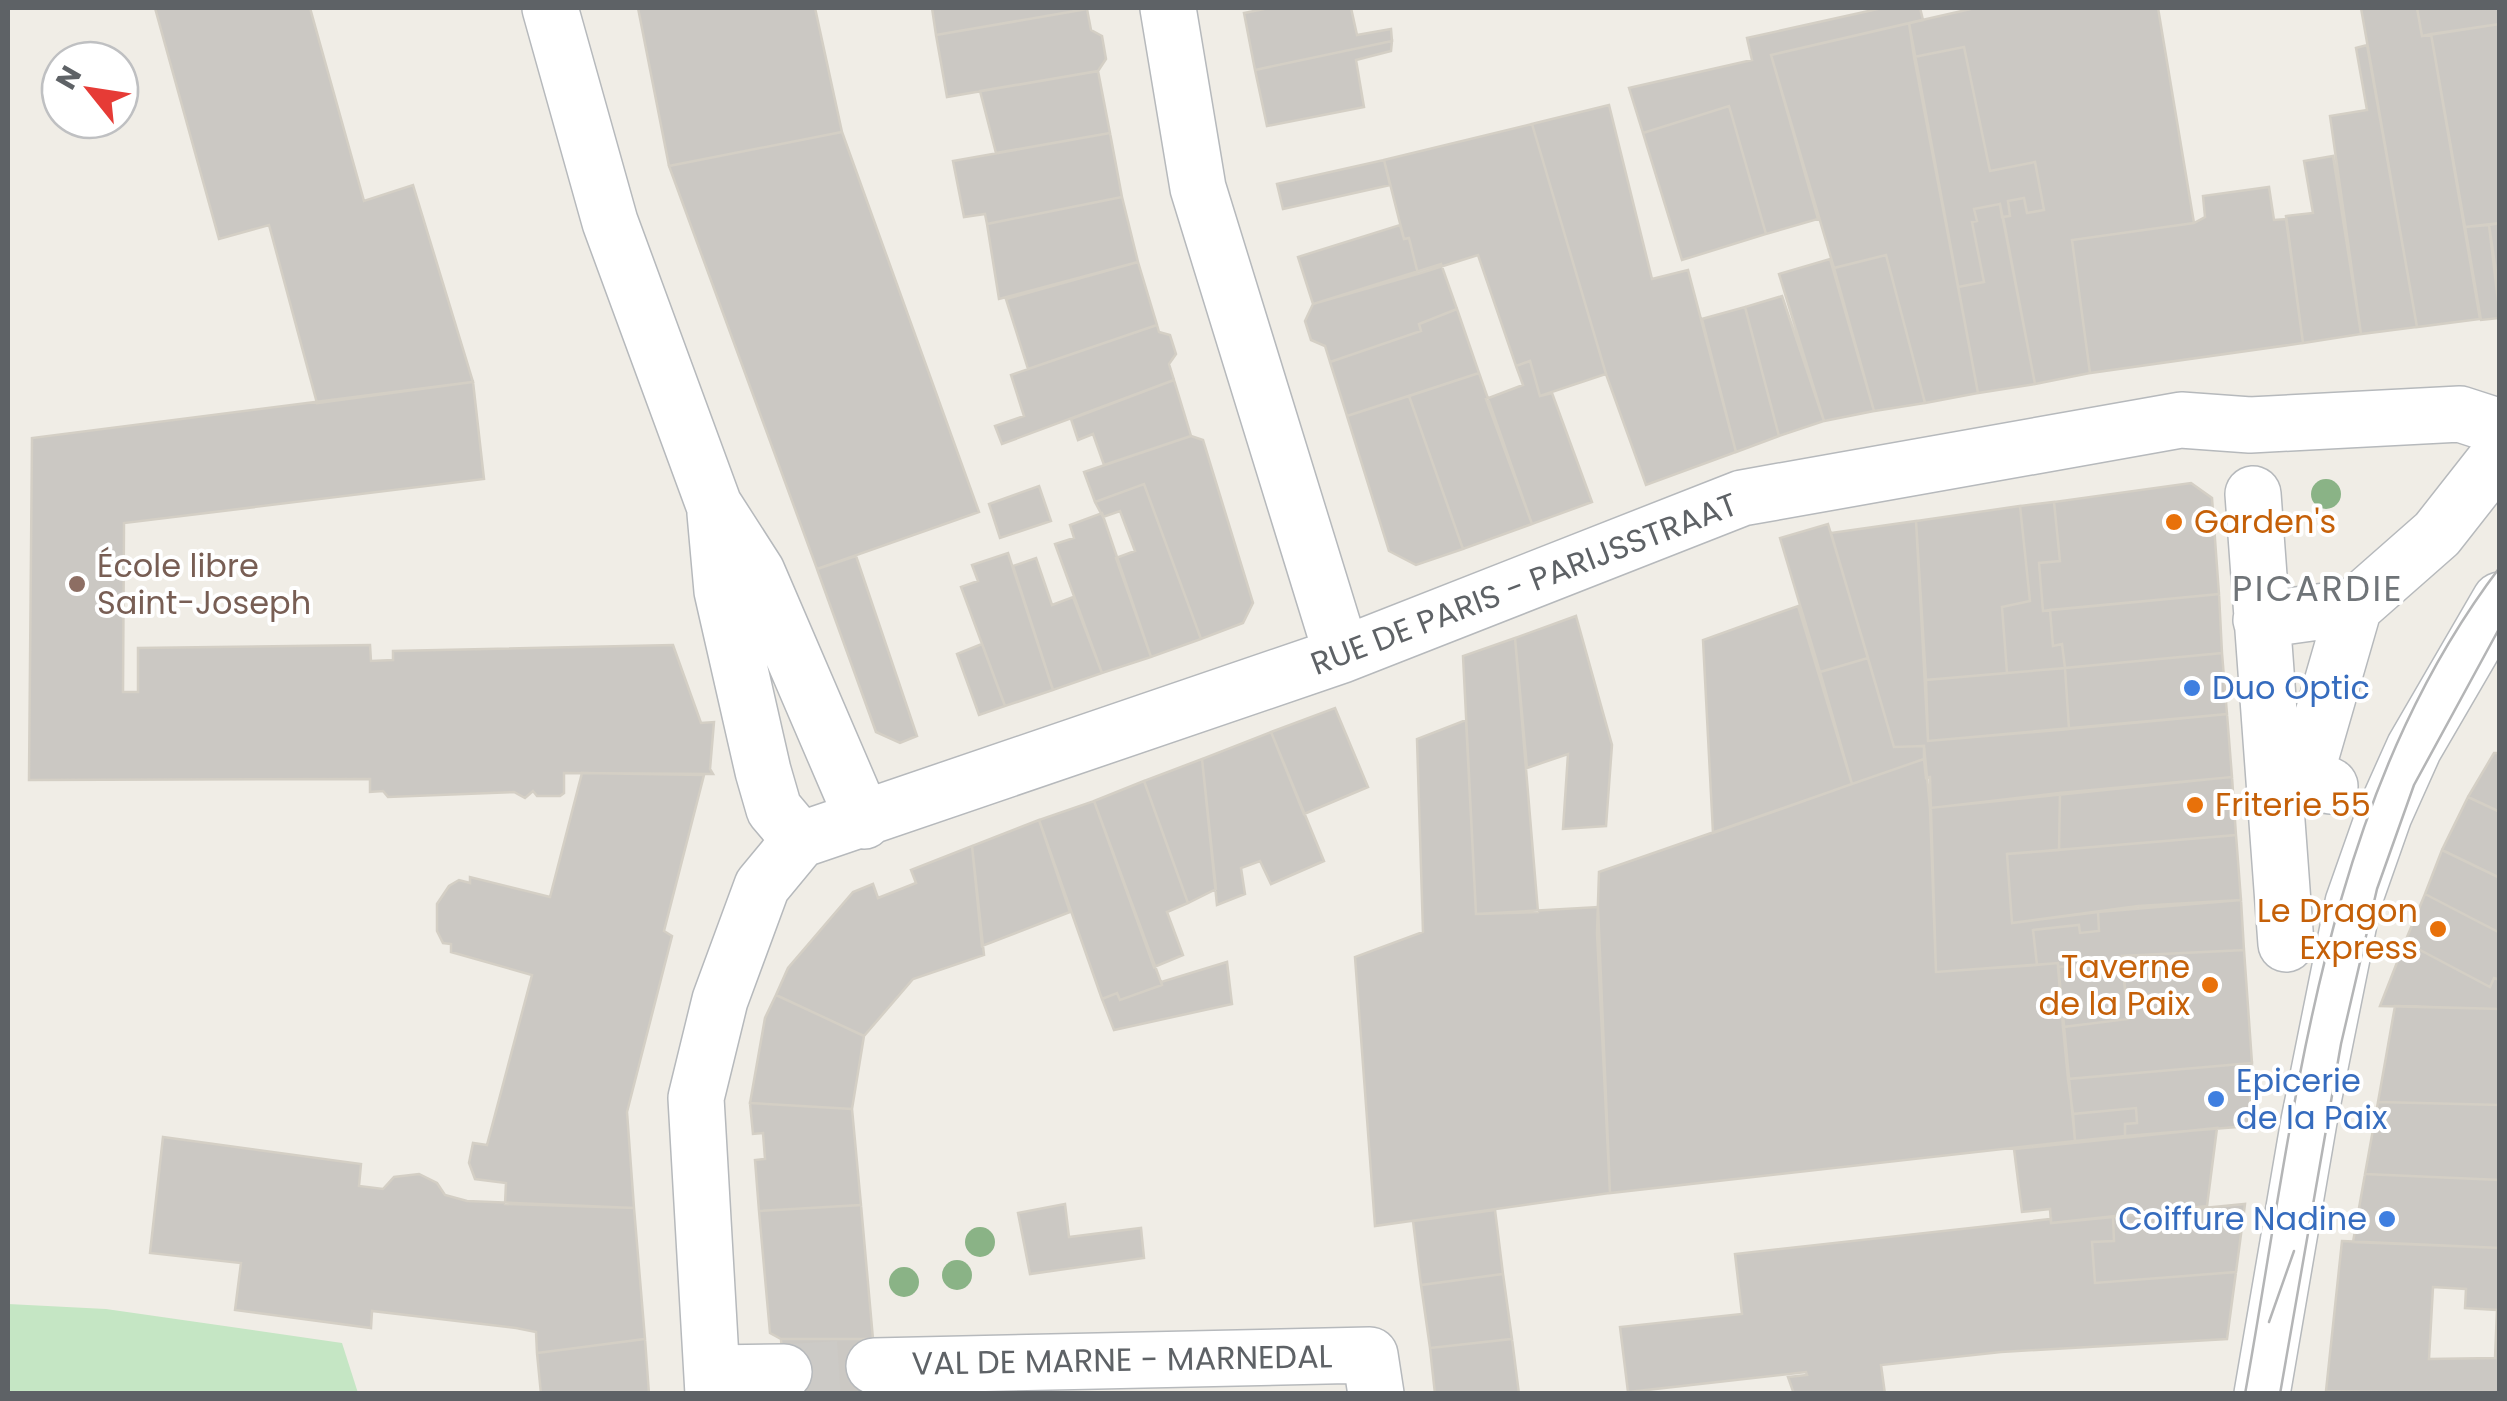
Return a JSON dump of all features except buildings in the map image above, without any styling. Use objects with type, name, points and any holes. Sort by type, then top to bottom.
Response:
[{"type":"street","points":[[550,8],[610,222],[714,505],[756,572],[864,821]]},
{"type":"street","points":[[1168,8],[1198,188],[1342,655]]},
{"type":"street","name":"RUE DE PARIS - PARIJSSTRAAT","points":[[800,840],[1342,655],[1742,498],[2181,420],[2343,434],[2460,414],[2496,446]]},
{"type":"street","points":[[2261,620],[2354,607],[2462,518],[2496,446]]},
{"type":"street","points":[[2252,494],[2286,944]]},
{"type":"street","points":[[714,505],[722,591],[763,771],[774,810],[800,840],[762,886],[720,1000],[696,1098],[712,1384],[784,1372]]},
{"type":"street","points":[[2262,1394],[2308,1121],[2353,903],[2384,815],[2414,748],[2500,600]]},
{"type":"street","points":[[2330,786],[2306,772],[2354,607]]},
{"type":"street","name":"VAL DE MARNE - MARNEDAL","points":[[874,1366],[1373,1374]]},
{"type":"green space","points":[[8,1304],[106,1309],[342,1343],[358,1393],[8,1393]]},
{"type":"tunnel","points":[[784,1372],[874,1366]]},
{"type":"tram line","points":[[2245,1394],[2301,1070],[2324,963],[2354,858],[2391,756],[2439,659],[2500,567]]},
{"type":"tram line","points":[[2280,1394],[2341,1044],[2377,889],[2414,785],[2500,627]]},
{"type":"tram line","points":[[2269,1322],[2294,1251]]},
{"type":"place","name":"Garden's","points":[[2174,522]]},
{"type":"place","name":"École libre Saint-Joseph","points":[[77,584]]},
{"type":"place","name":"Duo Optic","points":[[2192,688]]},
{"type":"place","name":"Friterie 55","points":[[2195,805]]},
{"type":"place","name":"Le Dragon Express","points":[[2438,929]]},
{"type":"place","name":"Taverne de la Paix","points":[[2210,985]]},
{"type":"place","name":"Epicerie de la Paix","points":[[2216,1099]]},
{"type":"place","name":"Coiffure Nadine","points":[[2387,1219]]},
{"type":"district","name":"PICARDIE","points":[[2318,589]]}]
